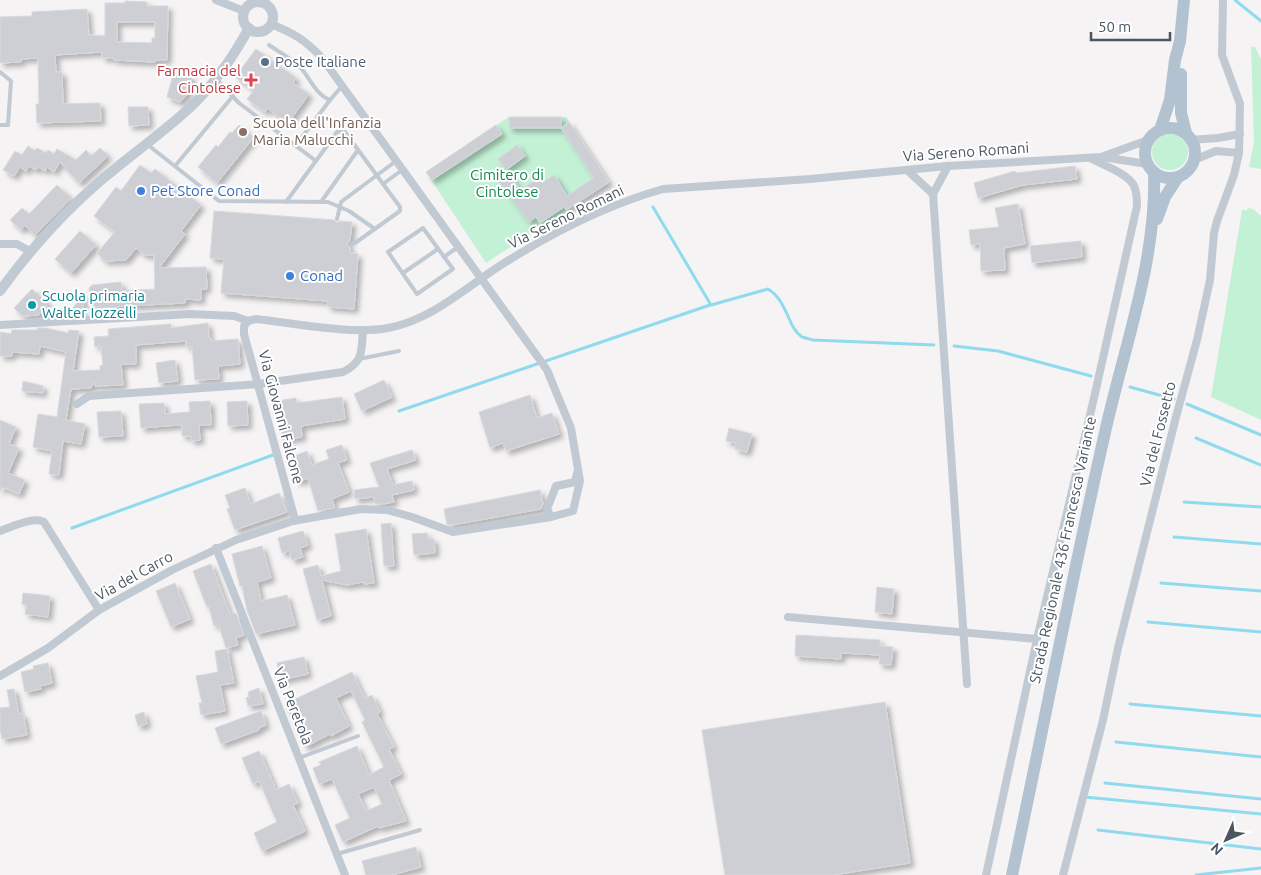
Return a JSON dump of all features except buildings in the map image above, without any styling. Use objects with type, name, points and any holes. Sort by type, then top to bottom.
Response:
[{"type":"main road","points":[[1151,233],[1165,197],[1178,177],[1188,170],[1194,160],[1194,150],[1188,137],[1180,102],[1180,41],[1184,0]]},
{"type":"main road","points":[[1160,130],[1170,100],[1175,60],[1180,41]]},
{"type":"main road","points":[[1178,177],[1161,176],[1151,168],[1145,156],[1145,148],[1148,140],[1160,130],[1174,128],[1188,137]]},
{"type":"main road","points":[[1151,168],[1151,233]]},
{"type":"main road","name":"Strada Regionale 436 Francesca Variante","points":[[1012,875],[1059,643],[1106,426],[1142,284],[1151,233]]},
{"type":"street","points":[[216,0],[244,11]]},
{"type":"street","points":[[254,2],[268,2],[273,16],[271,24],[263,31],[258,32],[249,28],[244,20],[244,11],[254,2]]},
{"type":"street","name":"Via del Fossetto","points":[[1063,875],[1101,728],[1118,648],[1199,331],[1210,280],[1214,233],[1234,175],[1239,153],[1240,104],[1222,55],[1222,3]]},
{"type":"street","points":[[271,24],[295,34],[312,48],[331,70],[481,279],[505,308],[547,370],[571,428],[578,469],[575,482],[556,486],[547,509],[551,517]]},
{"type":"street","points":[[0,291],[31,252],[76,202],[186,112],[216,79],[249,28]]},
{"type":"street","points":[[1188,137],[1218,138],[1240,134]]},
{"type":"street","points":[[1102,157],[1148,140]]},
{"type":"street","points":[[1194,160],[1216,151],[1239,153]]},
{"type":"street","points":[[1102,157],[1151,168]]},
{"type":"street","name":"Via Sereno Romani","points":[[0,325],[190,314],[234,316],[248,321],[256,318],[363,330],[387,328],[411,321],[434,311],[507,260],[552,235],[646,194],[663,189],[810,179],[948,166],[1102,157]]},
{"type":"street","points":[[986,875],[1037,639],[1137,206],[1137,196],[1132,182],[1090,158]]},
{"type":"street","points":[[948,166],[933,194],[967,684]]},
{"type":"street","points":[[907,170],[933,194]]},
{"type":"street","points":[[0,244],[17,244],[31,252]]},
{"type":"street","name":"Via Giovanni Falcone","points":[[248,321],[244,326],[244,334],[294,516],[293,522]]},
{"type":"street","points":[[77,404],[89,396],[259,384],[342,372],[352,367],[359,359],[363,330]]},
{"type":"street","name":"Via del Carro","points":[[0,676],[48,648],[99,610],[216,548],[293,522],[362,509],[387,510],[453,532],[551,517],[573,511],[580,481],[578,469]]},
{"type":"street","points":[[0,531],[32,521],[41,520],[44,522],[99,610]]},
{"type":"street","name":"Via Peretola","points":[[216,548],[345,875]]},
{"type":"street","points":[[788,617],[1037,639]]},
{"type":"lane","points":[[269,45],[299,66],[319,93],[330,100]]},
{"type":"lane","points":[[0,72],[11,81],[8,125],[0,126]]},
{"type":"lane","points":[[216,79],[240,103],[316,161]]},
{"type":"lane","points":[[296,145],[342,86]]},
{"type":"lane","points":[[175,166],[232,96]]},
{"type":"lane","points":[[286,202],[339,132],[345,132],[400,208],[400,211],[351,244]]},
{"type":"lane","points":[[147,144],[219,201],[328,202],[349,212],[374,229]]},
{"type":"lane","points":[[321,202],[358,150]]},
{"type":"lane","points":[[337,220],[341,202],[396,161]]},
{"type":"lane","points":[[383,184],[402,170]]},
{"type":"lane","points":[[423,228],[444,257],[453,270],[417,294],[388,252],[423,228]]},
{"type":"lane","points":[[444,257],[458,247]]},
{"type":"lane","points":[[403,273],[438,249]]},
{"type":"lane","points":[[359,359],[399,351]]},
{"type":"lane","points":[[299,758],[358,736]]},
{"type":"lane","points":[[337,854],[420,830]]},
{"type":"green space","points":[[1251,47],[1255,47],[1261,59],[1261,169],[1249,167],[1254,142]]},
{"type":"green space","name":"Cimitero di Cintolese","points":[[509,117],[566,117],[609,182],[486,263],[426,172]]},
{"type":"green space","points":[[1170,134],[1182,140],[1188,152],[1182,164],[1170,170],[1158,164],[1152,152],[1158,140]]},
{"type":"green space","points":[[1248,208],[1253,209],[1261,216],[1261,420],[1211,397],[1242,210],[1247,210]]},
{"type":"waterway","points":[[1235,0],[1261,21]]},
{"type":"waterway","points":[[653,207],[711,305],[768,289],[780,300],[793,327],[802,337],[813,340],[934,345]]},
{"type":"waterway","points":[[399,411],[710,305]]},
{"type":"waterway","points":[[954,346],[998,351],[1091,376]]},
{"type":"waterway","points":[[1130,387],[1174,399]]},
{"type":"waterway","points":[[1187,404],[1261,435]]},
{"type":"waterway","points":[[1196,438],[1261,465]]},
{"type":"waterway","points":[[72,528],[273,455]]},
{"type":"waterway","points":[[1184,502],[1261,507]]},
{"type":"waterway","points":[[1174,537],[1261,544]]},
{"type":"waterway","points":[[1161,583],[1261,591]]},
{"type":"waterway","points":[[1148,622],[1261,632]]},
{"type":"waterway","points":[[1130,704],[1261,716]]},
{"type":"waterway","points":[[1116,742],[1261,757]]},
{"type":"waterway","points":[[1105,783],[1261,799]]},
{"type":"waterway","points":[[1085,797],[1261,814]]},
{"type":"waterway","points":[[1098,830],[1261,849]]},
{"type":"waterway","points":[[1196,875],[1261,868]]},
{"type":"place","name":"Poste Italiane","points":[[265,62]]},
{"type":"place","name":"Farmacia del Cintolese","points":[[251,80]]},
{"type":"place","name":"Scuola dell'Infanzia Maria Malucchi","points":[[243,132]]},
{"type":"place","name":"Pet Store Conad","points":[[141,191]]},
{"type":"place","name":"Conad","points":[[290,276]]},
{"type":"place","name":"Scuola primaria Walter Iozzelli","points":[[32,305]]}]
